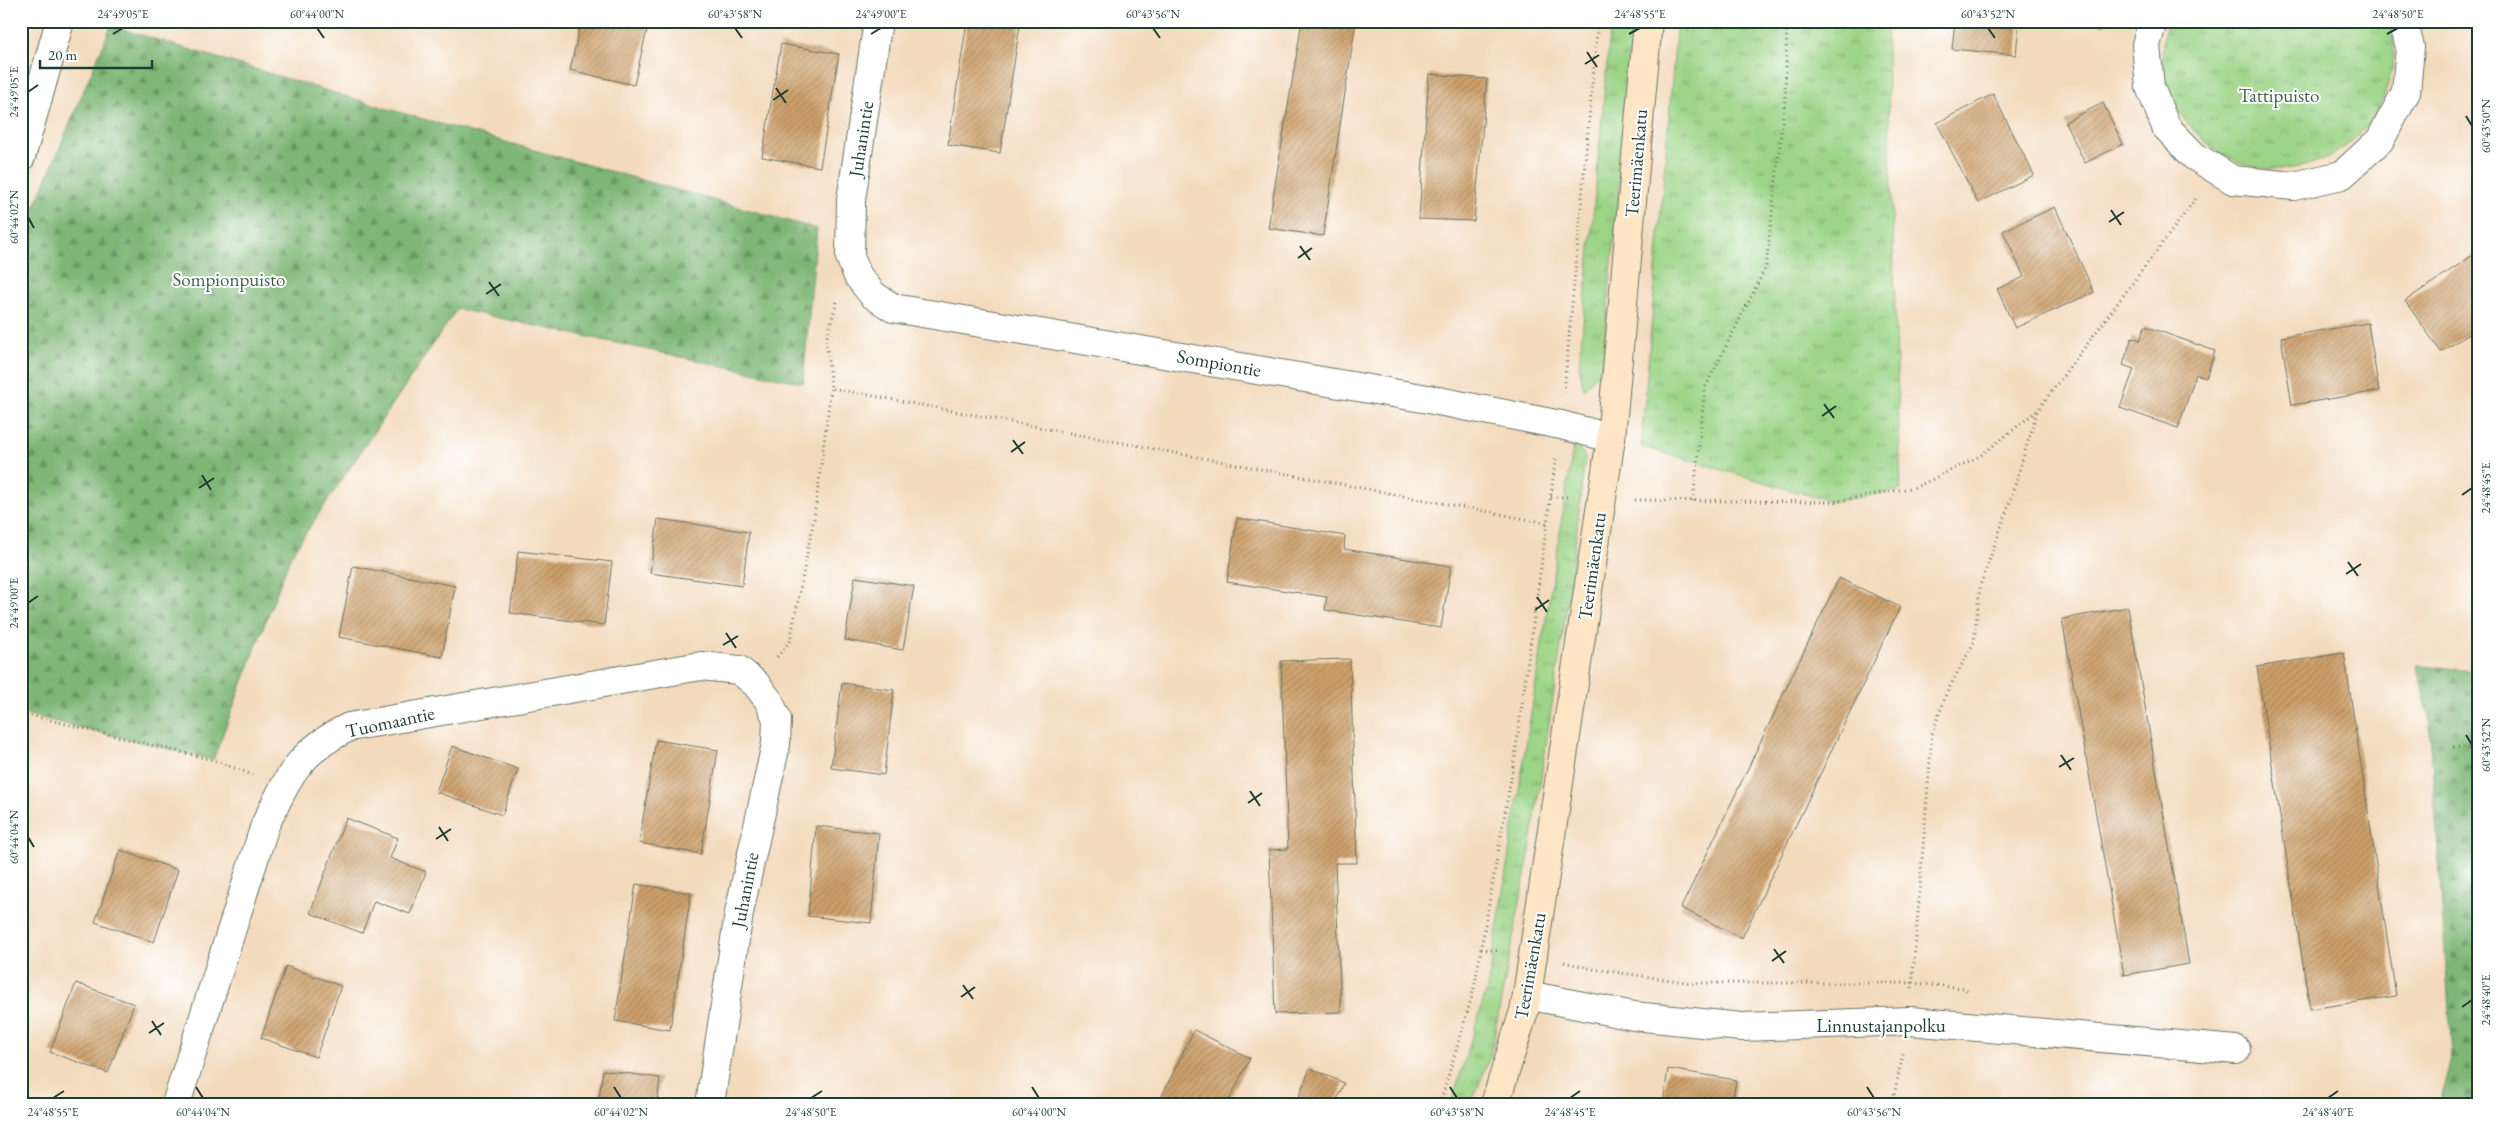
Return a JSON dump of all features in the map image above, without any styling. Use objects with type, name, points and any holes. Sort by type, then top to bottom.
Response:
[{"type":"street","points":[[21,157],[60,21]]},
{"type":"street","name":"Juhanintie","points":[[850,257],[851,200],[878,21]]},
{"type":"street","name":"Teerimäenkatu","points":[[1495,1104],[1524,1012],[1527,995],[1611,438],[1648,21]]},
{"type":"street","points":[[2153,21],[2146,44],[2150,87],[2166,127],[2194,156],[2234,180],[2294,186],[2342,175],[2380,140],[2406,92],[2410,47],[2402,21]]},
{"type":"street","name":"Sompiontie","points":[[850,257],[858,276],[873,295],[893,308],[1428,399],[1561,425],[1611,438]]},
{"type":"street","name":"Tuomaantie","points":[[176,1104],[265,825],[284,786],[300,761],[323,740],[349,727],[701,666],[739,670],[756,684]]},
{"type":"street","name":"Juhanintie","points":[[710,1104],[739,914],[776,744],[777,719],[769,701],[756,684]]},
{"type":"street","name":"Linnustajanpolku","points":[[1527,995],[1634,1016],[1742,1027],[1910,1021],[2236,1050]]},
{"type":"path","points":[[1440,1104],[1474,989],[1514,756],[1561,425],[1598,21]]},
{"type":"path","points":[[1692,501],[1705,388],[1766,267],[1785,98],[1787,21]]},
{"type":"path","points":[[1551,497],[1832,502],[1916,487],[1980,456],[2037,411],[2217,170]]},
{"type":"path","points":[[756,684],[790,641],[814,518],[831,388],[826,340],[850,257]]},
{"type":"path","points":[[831,388],[1547,522]]},
{"type":"path","points":[[1892,1104],[1910,1021],[1932,734],[1946,694],[1974,642],[1980,586],[2007,511],[2037,411]]},
{"type":"path","points":[[21,713],[214,760],[284,786]]},
{"type":"path","points":[[2453,747],[2479,749]]},
{"type":"path","points":[[1481,949],[1533,954],[1593,969],[1692,983],[1913,983],[1964,988],[1999,1028]]},
{"type":"green space","points":[[1611,21],[1635,21],[1602,367],[1584,389],[1579,367]]},
{"type":"green space","points":[[1677,21],[1886,21],[1901,490],[1832,502],[1641,446]]},
{"type":"green space","name":"Tattipuisto","points":[[2168,21],[2389,21],[2394,44],[2392,71],[2385,93],[2375,113],[2362,131],[2345,146],[2326,158],[2304,166],[2280,169],[2256,167],[2233,159],[2213,147],[2194,131],[2180,112],[2169,90],[2163,67],[2163,40]]},
{"type":"green space","name":"Sompionpuisto","points":[[111,26],[402,113],[817,229],[803,383],[457,309],[291,555],[213,760],[21,713],[21,239]]},
{"type":"green space","points":[[1574,442],[1585,457],[1571,579],[1530,850],[1490,1057],[1471,1104],[1451,1104],[1488,986]]},
{"type":"green space","points":[[2416,664],[2479,672],[2479,1104],[2439,1104],[2452,1055],[2429,717]]},
{"type":"building","points":[[581,21],[649,21],[634,85],[570,70]]},
{"type":"building","points":[[967,21],[998,21],[1020,25],[1000,153],[948,145]]},
{"type":"building","points":[[1302,21],[1356,21],[1323,236],[1268,228]]},
{"type":"building","points":[[1955,21],[2019,21],[2016,55],[1952,49]]},
{"type":"building","points":[[2093,21],[2107,21],[2105,26]]},
{"type":"building","points":[[781,44],[839,54],[820,167],[762,157]]},
{"type":"building","points":[[1429,74],[1487,79],[1474,221],[1419,219]]},
{"type":"building","points":[[1993,94],[2034,175],[1978,203],[1937,123]]},
{"type":"building","points":[[2103,103],[2123,144],[2085,163],[2065,122]]},
{"type":"building","points":[[2055,207],[2094,292],[2015,328],[1997,289],[2024,277],[2003,231]]},
{"type":"building","points":[[2476,253],[2479,257],[2479,327],[2441,352],[2405,301]]},
{"type":"building","points":[[2368,323],[2379,391],[2292,405],[2281,337]]},
{"type":"building","points":[[2145,326],[2215,351],[2206,378],[2196,374],[2178,428],[2120,408],[2134,369],[2123,365],[2132,337],[2140,340]]},
{"type":"building","points":[[1237,518],[1345,536],[1344,549],[1451,566],[1441,628],[1325,610],[1327,597],[1227,582]]},
{"type":"building","points":[[658,519],[749,532],[742,586],[650,573]]},
{"type":"building","points":[[518,551],[612,562],[604,625],[510,613]]},
{"type":"building","points":[[353,566],[455,586],[442,657],[339,637]]},
{"type":"building","points":[[855,577],[914,586],[903,650],[845,640]]},
{"type":"building","points":[[1839,578],[1900,607],[1742,938],[1681,908]]},
{"type":"building","points":[[2128,607],[2189,964],[2124,975],[2062,619]]},
{"type":"building","points":[[2344,653],[2396,996],[2310,1009],[2257,667]]},
{"type":"building","points":[[1350,659],[1357,863],[1335,863],[1341,1012],[1275,1014],[1269,850],[1288,849],[1281,661]]},
{"type":"building","points":[[842,683],[894,690],[884,775],[831,768]]},
{"type":"building","points":[[656,740],[718,750],[701,854],[639,843]]},
{"type":"building","points":[[452,746],[518,769],[502,815],[436,792]]},
{"type":"building","points":[[346,818],[398,838],[390,858],[426,872],[410,914],[374,901],[362,933],[310,913]]},
{"type":"building","points":[[816,826],[879,833],[871,923],[808,916]]},
{"type":"building","points":[[120,850],[178,870],[154,942],[95,922]]},
{"type":"building","points":[[636,884],[691,893],[670,1030],[615,1021]]},
{"type":"building","points":[[286,966],[341,986],[316,1057],[261,1038]]},
{"type":"building","points":[[76,983],[134,1004],[108,1073],[50,1052]]},
{"type":"building","points":[[1194,1030],[1250,1058],[1227,1104],[1158,1104]]},
{"type":"building","points":[[1310,1068],[1344,1083],[1335,1104],[1296,1104]]},
{"type":"building","points":[[1668,1069],[1736,1080],[1732,1104],[1663,1104]]},
{"type":"building","points":[[603,1070],[660,1078],[657,1104],[598,1104]]}]
